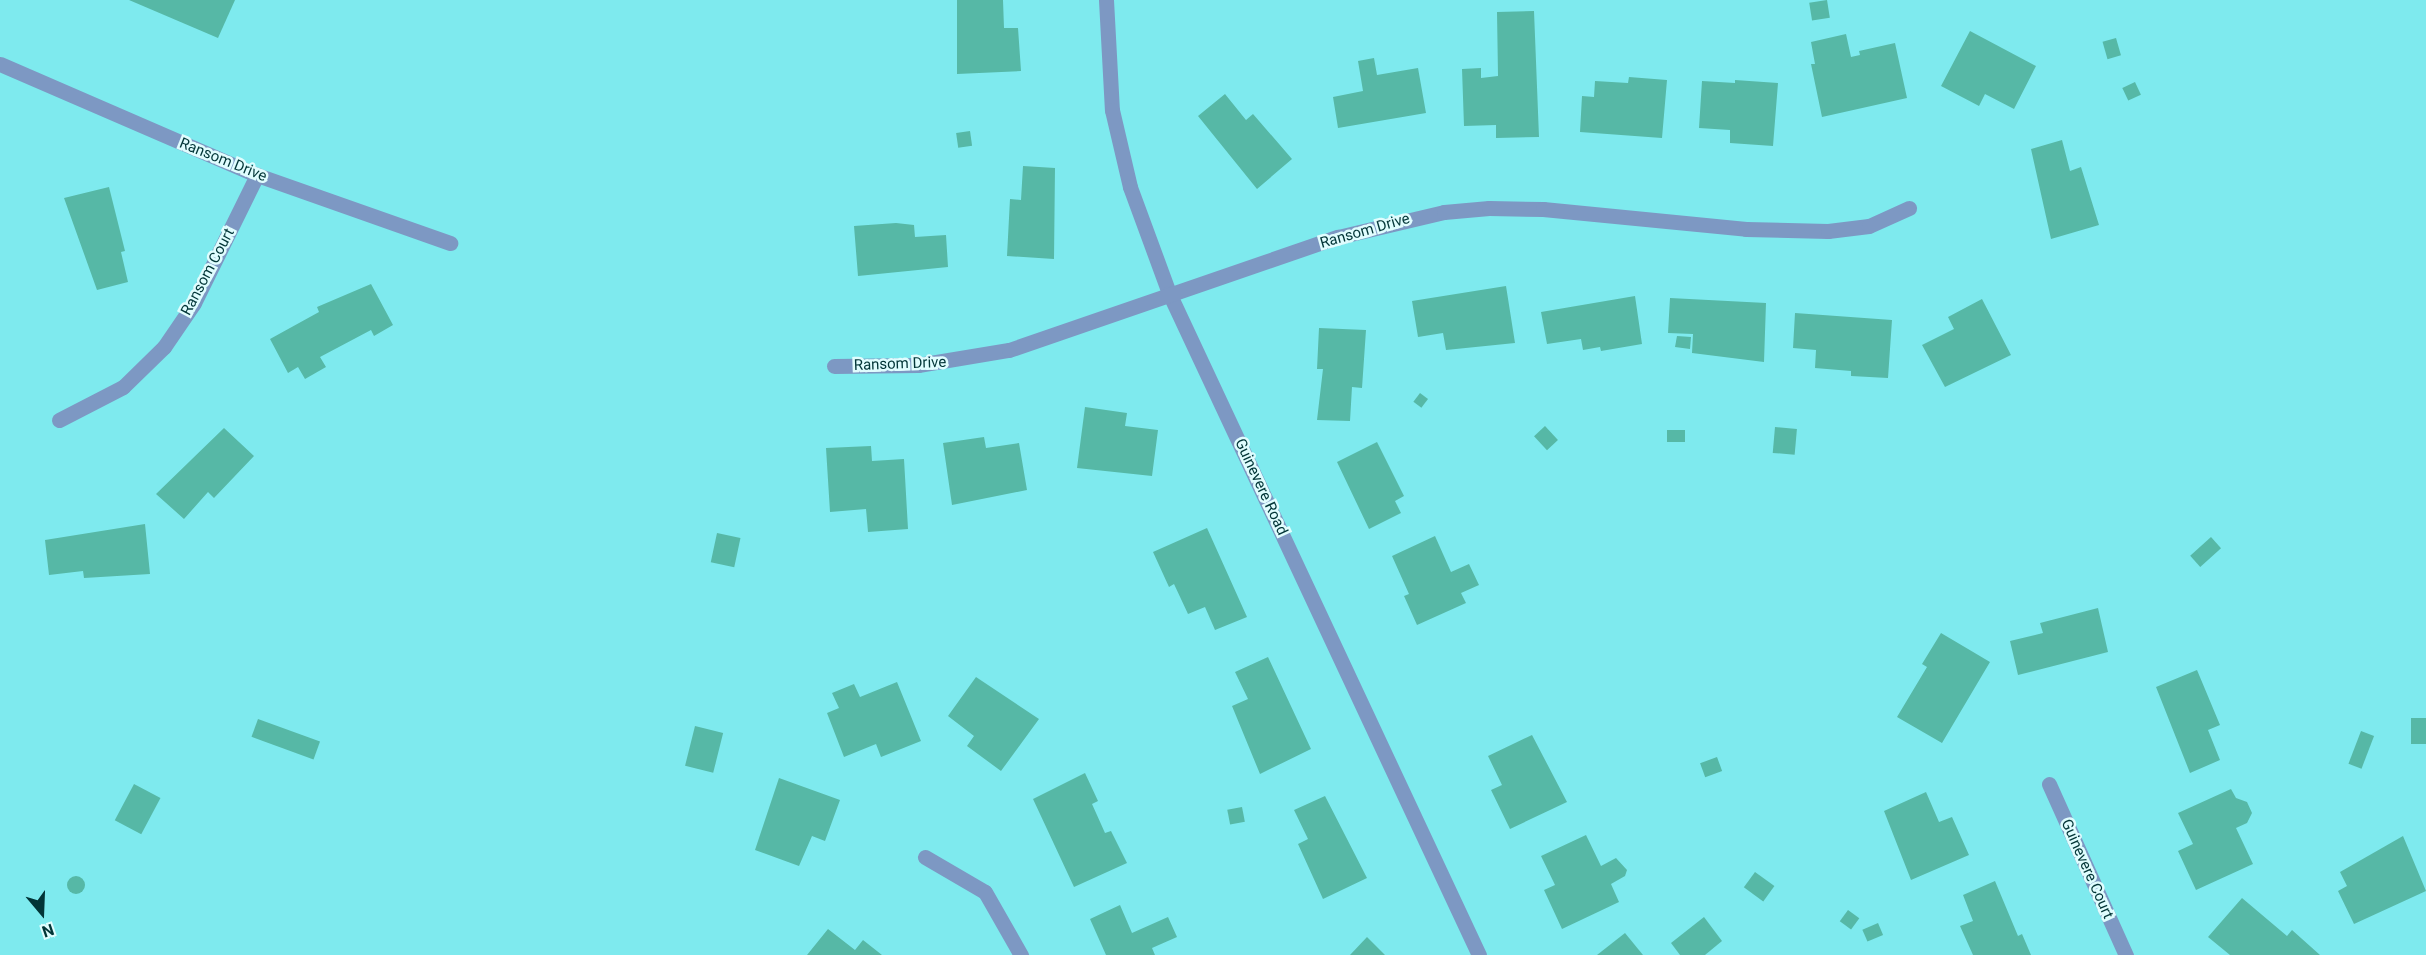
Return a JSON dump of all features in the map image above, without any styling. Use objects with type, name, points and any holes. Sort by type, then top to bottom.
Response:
[{"type":"street","name":"Guinevere Road","points":[[1106,0],[1112,110],[1130,188],[1169,293],[1479,955]]},
{"type":"street","name":"Ransom Drive","points":[[0,64],[257,175],[450,243]]},
{"type":"street","name":"Ransom Court","points":[[59,420],[123,387],[164,347],[194,303],[257,175]]},
{"type":"street","name":"Ransom Drive","points":[[834,366],[918,365],[974,358],[1084,326],[1169,293],[1371,228],[1444,212],[1489,208],[1544,209],[1746,229],[1828,231],[1869,226],[1909,208]]},
{"type":"street","name":"Guinevere Court","points":[[2049,784],[2126,955]]},
{"type":"street","points":[[925,857],[985,892],[1021,955]]},
{"type":"building","points":[[129,0],[235,0],[218,38]]},
{"type":"building","points":[[957,0],[1003,0],[1004,28],[1018,28],[1021,71],[957,74]]},
{"type":"building","points":[[1827,0],[1830,18],[1812,21],[1809,3]]},
{"type":"building","points":[[1534,11],[1539,137],[1496,138],[1496,125],[1464,126],[1462,69],[1481,68],[1481,78],[1498,76],[1497,12]]},
{"type":"building","points":[[1970,31],[2036,66],[2014,109],[1985,94],[1979,106],[1941,86]]},
{"type":"building","points":[[1846,34],[1851,57],[1860,55],[1859,51],[1895,43],[1907,98],[1822,117],[1811,64],[1815,64],[1811,42]]},
{"type":"building","points":[[2116,38],[2121,55],[2108,59],[2103,42]]},
{"type":"building","points":[[1374,58],[1377,75],[1418,68],[1426,113],[1338,128],[1333,97],[1363,91],[1358,61]]},
{"type":"building","points":[[1629,77],[1667,80],[1662,138],[1580,132],[1582,96],[1594,97],[1595,81],[1628,83]]},
{"type":"building","points":[[1735,80],[1778,83],[1773,146],[1730,143],[1730,130],[1699,128],[1702,81],[1735,83]]},
{"type":"building","points":[[2135,82],[2141,95],[2128,101],[2122,88]]},
{"type":"building","points":[[1225,94],[1246,120],[1253,114],[1292,159],[1257,189],[1198,116]]},
{"type":"building","points":[[970,131],[972,146],[958,148],[956,133]]},
{"type":"building","points":[[2062,140],[2070,171],[2081,167],[2099,225],[2051,239],[2031,149]]},
{"type":"building","points":[[1023,166],[1055,168],[1054,259],[1007,256],[1010,199],[1021,200]]},
{"type":"building","points":[[109,187],[125,251],[121,252],[128,282],[97,290],[64,198]]},
{"type":"building","points":[[896,223],[914,225],[915,237],[946,235],[948,267],[858,276],[854,226]]},
{"type":"building","points":[[371,284],[393,325],[374,336],[371,330],[320,357],[326,367],[305,379],[298,367],[288,373],[270,339],[319,312],[317,307]]},
{"type":"building","points":[[1506,286],[1515,343],[1446,350],[1443,333],[1418,337],[1412,301]]},
{"type":"building","points":[[1635,296],[1642,344],[1601,351],[1600,347],[1583,350],[1581,339],[1547,344],[1541,312]]},
{"type":"building","points":[[1670,298],[1766,303],[1764,362],[1692,353],[1693,334],[1668,333]]},
{"type":"building","points":[[1982,299],[2011,355],[1945,387],[1922,345],[1954,329],[1948,317]]},
{"type":"building","points":[[1795,313],[1892,320],[1888,378],[1851,376],[1851,371],[1815,368],[1816,350],[1793,348]]},
{"type":"building","points":[[1319,328],[1366,330],[1362,388],[1352,387],[1350,421],[1317,420],[1323,369],[1317,369]]},
{"type":"building","points":[[1677,336],[1691,337],[1690,349],[1675,347]]},
{"type":"building","points":[[1420,393],[1428,399],[1421,408],[1413,402]]},
{"type":"building","points":[[1085,407],[1127,413],[1125,426],[1158,430],[1152,476],[1077,468]]},
{"type":"building","points":[[1545,426],[1558,440],[1547,450],[1534,436]]},
{"type":"building","points":[[1775,427],[1797,429],[1795,455],[1773,453]]},
{"type":"building","points":[[224,428],[254,456],[214,498],[208,492],[184,519],[156,494]]},
{"type":"building","points":[[1667,430],[1685,430],[1685,442],[1667,442]]},
{"type":"building","points":[[984,437],[986,448],[1019,443],[1027,490],[952,505],[943,443]]},
{"type":"building","points":[[1377,442],[1404,496],[1395,501],[1401,513],[1369,529],[1337,462]]},
{"type":"building","points":[[871,446],[872,461],[904,459],[908,529],[868,532],[866,509],[830,512],[826,448]]},
{"type":"building","points":[[145,524],[150,574],[84,578],[83,571],[49,575],[45,540]]},
{"type":"building","points":[[1207,528],[1247,617],[1215,630],[1205,607],[1188,614],[1174,584],[1169,587],[1153,552]]},
{"type":"building","points":[[717,533],[740,538],[734,567],[711,562]]},
{"type":"building","points":[[1435,536],[1451,572],[1469,564],[1479,585],[1461,593],[1466,603],[1417,625],[1404,596],[1409,594],[1392,556]]},
{"type":"building","points":[[2211,537],[2221,548],[2200,567],[2190,556]]},
{"type":"building","points":[[2098,608],[2108,652],[2018,675],[2010,641],[2043,633],[2040,623]]},
{"type":"building","points":[[1941,633],[1990,662],[1942,743],[1897,717],[1927,667],[1922,664]]},
{"type":"building","points":[[1268,657],[1311,749],[1260,774],[1232,706],[1248,699],[1235,672]]},
{"type":"building","points":[[2197,670],[2220,725],[2208,730],[2220,760],[2190,773],[2156,687]]},
{"type":"building","points":[[976,677],[1039,719],[1001,771],[967,746],[974,736],[948,716]]},
{"type":"building","points":[[897,682],[921,741],[881,757],[876,744],[844,757],[827,713],[839,708],[832,693],[854,684],[860,697]]},
{"type":"building","points":[[2411,718],[2426,718],[2426,744],[2411,744]]},
{"type":"building","points":[[258,719],[320,742],[314,759],[252,737]]},
{"type":"building","points":[[695,726],[723,733],[713,773],[685,766]]},
{"type":"building","points":[[2361,731],[2374,736],[2362,769],[2348,764]]},
{"type":"building","points":[[1532,735],[1567,802],[1510,829],[1491,790],[1502,785],[1488,756]]},
{"type":"building","points":[[1717,757],[1722,771],[1705,777],[1700,763]]},
{"type":"building","points":[[1085,773],[1098,801],[1092,804],[1105,833],[1111,831],[1127,863],[1074,887],[1033,799]]},
{"type":"building","points":[[779,778],[840,800],[825,841],[812,836],[799,866],[755,850]]},
{"type":"building","points":[[134,784],[160,798],[141,834],[115,820]]},
{"type":"building","points":[[2231,789],[2236,798],[2247,802],[2252,813],[2247,823],[2236,828],[2253,864],[2196,890],[2178,851],[2193,844],[2178,813]]},
{"type":"building","points":[[1926,792],[1939,822],[1952,817],[1969,855],[1911,880],[1884,811]]},
{"type":"building","points":[[1325,796],[1367,878],[1323,899],[1298,844],[1308,839],[1294,810]]},
{"type":"building","points":[[1242,807],[1245,822],[1230,825],[1227,810]]},
{"type":"building","points":[[1586,835],[1601,866],[1616,858],[1627,870],[1625,876],[1611,884],[1619,902],[1562,929],[1544,890],[1555,885],[1541,856]]},
{"type":"building","points":[[2403,836],[2426,891],[2354,924],[2338,891],[2347,886],[2340,872]]},
{"type":"building","points":[[1755,872],[1774,886],[1763,901],[1744,887]]},
{"type":"building","points":[[76,876],[82,879],[85,885],[82,891],[76,894],[70,891],[67,885],[70,879]]},
{"type":"building","points":[[1995,881],[2018,936],[2022,934],[2031,955],[1973,955],[1960,926],[1973,921],[1963,895]]},
{"type":"building","points":[[2242,898],[2287,936],[2292,930],[2320,955],[2230,955],[2208,937]]},
{"type":"building","points":[[1120,905],[1132,933],[1168,917],[1177,937],[1152,948],[1155,955],[1106,955],[1090,919]]},
{"type":"building","points":[[1848,910],[1859,918],[1851,930],[1840,921]]},
{"type":"building","points":[[1704,917],[1722,941],[1705,955],[1680,955],[1671,943]]},
{"type":"building","points":[[1878,923],[1883,935],[1867,942],[1862,930]]},
{"type":"building","points":[[828,929],[855,950],[863,940],[882,955],[807,955]]},
{"type":"building","points":[[1625,933],[1643,955],[1597,955]]},
{"type":"building","points":[[1367,937],[1385,955],[1350,955]]}]
